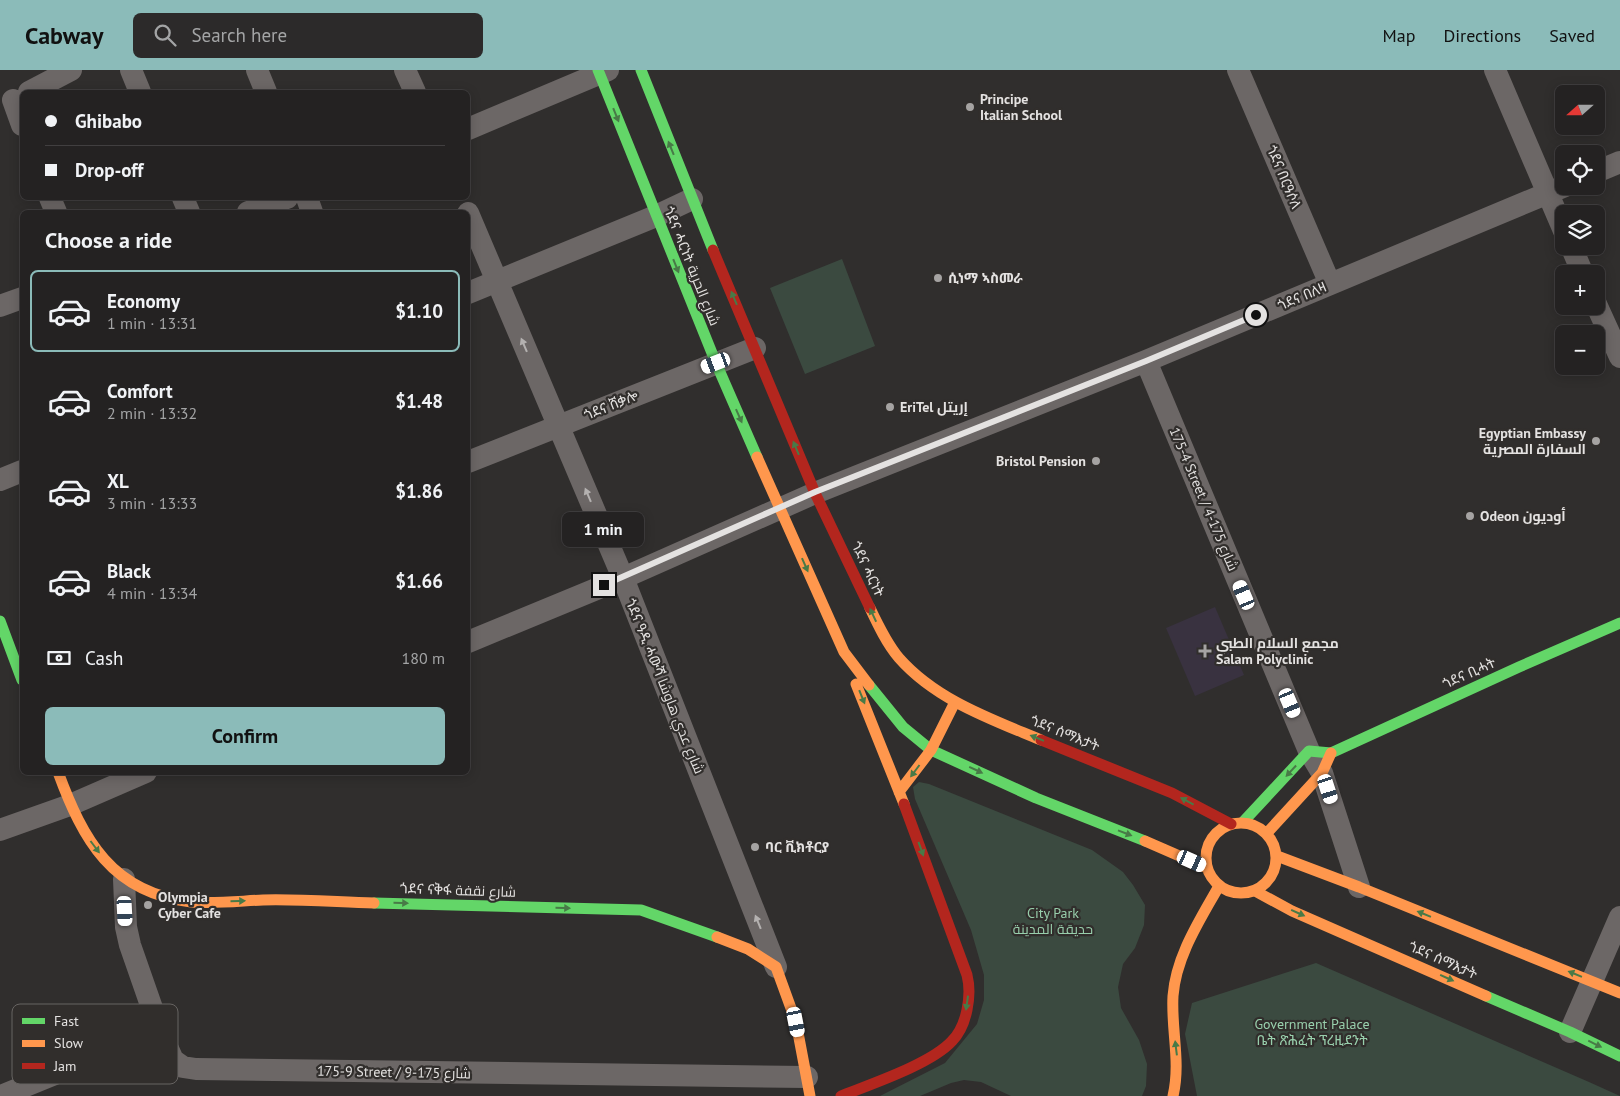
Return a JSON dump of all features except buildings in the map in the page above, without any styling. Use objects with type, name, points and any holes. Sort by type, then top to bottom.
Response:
[{"type":"main road","name":"ጎደና ሓርነት شارع الحرية","points":[[640,70],[815,492]]},
{"type":"main road","name":"ጎደና ሓርነት شارع الحرية","points":[[602,71],[656,216],[716,363],[844,652],[903,727],[931,750]]},
{"type":"main road","name":"ጎደና ሓርነት","points":[[815,492],[877,623],[898,657]]},
{"type":"main road","points":[[0,621],[10,643],[20,674]]},
{"type":"main road","name":"ጎደና ቢሓት","points":[[1243,822],[1321,759],[1519,667],[1620,624]]},
{"type":"main road","points":[[841,1096],[924,1060],[952,1042],[963,1022],[968,1001],[968,978],[962,961],[844,652]]},
{"type":"main road","name":"ጎደና ሰማእታት","points":[[898,657],[923,682],[955,702],[1027,734],[1172,793],[1230,824]]},
{"type":"main road","points":[[899,792],[931,750],[955,702]]},
{"type":"main road","points":[[931,750],[1036,798],[1146,841],[1207,868]]},
{"type":"main road","name":"ጎደና ቢሓት","points":[[1267,833],[1321,759]]},
{"type":"main road","name":"ጎደና ናቅፋ شارع نقفة","points":[[59,775],[70,805],[93,847],[124,879],[159,896],[192,902],[278,900],[641,910],[748,949],[776,967]]},
{"type":"main road","points":[[1173,1096],[1177,1057],[1173,1024],[1173,993],[1184,954],[1219,886],[1207,868],[1205,857],[1210,841],[1220,828],[1243,822],[1252,824],[1267,833],[1275,848],[1277,856],[1276,867],[1264,885],[1254,891]]},
{"type":"main road","points":[[1277,856],[1359,887],[1620,993]]},
{"type":"main road","name":"ጎደና ሰማእታት","points":[[1219,886],[1236,893],[1254,891],[1292,911],[1570,1032],[1620,1056]]},
{"type":"main road","points":[[776,967],[796,1022],[809,1086]]},
{"type":"street","points":[[33,90],[71,70]]},
{"type":"street","points":[[131,70],[139,90]]},
{"type":"street","points":[[257,70],[265,90]]},
{"type":"street","points":[[406,70],[414,90]]},
{"type":"street","name":"ጎደና በርዓሶለ","points":[[1238,70],[1330,284]]},
{"type":"street","points":[[1495,70],[1555,188]]},
{"type":"street","points":[[470,128],[602,71]]},
{"type":"street","points":[[16,99],[20,116]]},
{"type":"street","points":[[1605,168],[1620,162]]},
{"type":"street","name":"ጎደና በለዛ","points":[[470,641],[622,578],[815,492],[1146,361],[1555,190]]},
{"type":"street","points":[[470,292],[656,216],[692,198]]},
{"type":"street","points":[[254,210],[281,200]]},
{"type":"street","name":"ጎደና ዓዲ ሓውሻ شارع عدي هاوشا","points":[[470,220],[622,578],[776,967]]},
{"type":"street","points":[[0,306],[20,299]]},
{"type":"street","points":[[1601,315],[1620,357]]},
{"type":"street","name":"ጎደና ሸቃሎ","points":[[470,461],[755,348]]},
{"type":"street","name":"175-4 Street / شارع 175-4","points":[[1146,361],[1321,759],[1359,887]]},
{"type":"street","points":[[0,480],[20,472]]},
{"type":"street","points":[[0,830],[70,805],[139,775]]},
{"type":"street","name":"175-9 Street / شارع 175-9","points":[[124,879],[126,927],[130,945],[151,1004]]},
{"type":"street","points":[[1570,1032],[1594,982],[1620,917]]},
{"type":"street","name":"175-9 Street / شارع 175-9","points":[[178,1064],[183,1067],[196,1069],[809,1086]]},
{"type":"street","points":[[1,1096],[30,1084]]},
{"type":"shaded area","name":"مجمع السلام الطبي Salam Polyclinic","points":[[1215,607],[1244,675],[1195,696],[1166,628]]},
{"type":"green space","points":[[842,259],[875,346],[805,374],[770,288]]},
{"type":"green space","name":"City Park حديقة المدينة","points":[[919,782],[929,784],[1092,850],[1123,872],[1133,885],[1145,905],[1144,925],[1135,948],[1123,964],[1118,987],[1121,1008],[1139,1040],[1147,1064],[1146,1086],[1142,1096],[1011,1096],[981,1082],[964,1080],[951,1083],[920,1096],[880,1096],[945,1063],[977,1024],[984,1000],[984,975],[971,930],[915,799],[913,787]]},
{"type":"green space","name":"Government Palace ቤት ጽሕፈት ፕረዚደንት","points":[[1316,963],[1620,1096],[1197,1096],[1185,1034],[1192,1003]]},
{"type":"traffic: fast","points":[[598,70],[716,363],[757,457]]},
{"type":"traffic: fast","points":[[641,70],[713,250]]},
{"type":"traffic: fast","points":[[0,621],[20,675]]},
{"type":"traffic: fast","points":[[1243,822],[1309,751],[1331,753],[1620,623]]},
{"type":"traffic: fast","points":[[869,685],[903,727],[931,750],[1036,798],[1145,841]]},
{"type":"traffic: fast","points":[[374,903],[641,910],[717,937]]},
{"type":"traffic: fast","points":[[1486,996],[1620,1056]]},
{"type":"traffic: slow","points":[[757,457],[844,652],[869,685]]},
{"type":"traffic: slow","points":[[870,608],[895,653],[914,673],[930,686],[965,707],[1041,740]]},
{"type":"traffic: slow","points":[[856,684],[904,804]]},
{"type":"traffic: slow","points":[[899,792],[931,750],[955,702]]},
{"type":"traffic: slow","points":[[1267,833],[1322,773],[1331,753]]},
{"type":"traffic: slow","points":[[59,775],[78,820],[90,841],[104,859],[121,875],[140,887],[164,897],[191,902],[218,903],[263,900],[374,903]]},
{"type":"traffic: slow","points":[[1248,823],[1261,829],[1270,838],[1274,844],[1276,858],[1274,872],[1266,883],[1255,891],[1234,893],[1227,891],[1216,883],[1208,872],[1206,851],[1208,844],[1216,833],[1227,825],[1248,823]]},
{"type":"traffic: slow","points":[[1145,841],[1207,868]]},
{"type":"traffic: slow","points":[[1277,856],[1359,887],[1620,993]]},
{"type":"traffic: slow","points":[[1173,1096],[1176,1071],[1173,1009],[1175,981],[1190,939],[1219,886]]},
{"type":"traffic: slow","points":[[1255,891],[1292,911],[1486,996]]},
{"type":"traffic: slow","points":[[717,937],[748,949],[776,967],[796,1022],[810,1096]]},
{"type":"traffic: jam","points":[[713,250],[815,493],[870,608]]},
{"type":"traffic: jam","points":[[1041,740],[1172,793],[1231,824]]},
{"type":"traffic: jam","points":[[841,1096],[900,1073],[930,1058],[957,1035],[967,1010],[969,992],[967,975],[904,804]]},
{"type":"place","name":"Principe Italian School","points":[[970,107]]},
{"type":"place","name":"ሲነማ ኣስመራ","points":[[938,278]]},
{"type":"place","name":"EriTel إريتل","points":[[890,407]]},
{"type":"place","name":"Egyptian Embassy السفارة المصرية","points":[[1596,441]]},
{"type":"place","name":"Bristol Pension","points":[[1096,461]]},
{"type":"place","name":"Odeon أوديون","points":[[1470,516]]},
{"type":"place","name":"مجمع السلام الطبي Salam Polyclinic","points":[[1205,651]]},
{"type":"place","name":"ባር ቪክቶርያ","points":[[755,847]]},
{"type":"place","name":"Olympia Cyber Cafe","points":[[148,905]]},
{"type":"route","points":[[604,585],[815,492],[1146,361],[1256,315]]}]
